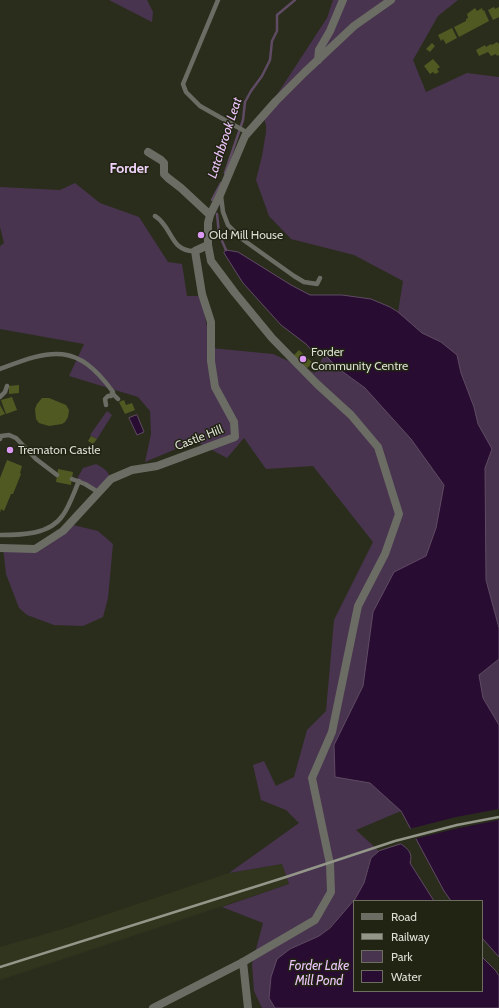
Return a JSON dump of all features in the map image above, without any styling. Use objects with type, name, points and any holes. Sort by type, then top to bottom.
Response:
[{"type":"street","points":[[318,60],[319,50],[330,31],[343,0]]},
{"type":"street","points":[[153,1008],[243,962],[315,920],[331,892],[330,864],[312,778],[332,732],[358,606],[385,554],[399,514],[378,447],[351,415],[317,384],[272,338],[235,293],[211,261],[208,245],[208,223],[210,215],[245,136],[243,130],[276,101],[304,72],[354,26],[391,0]]},
{"type":"street","points":[[148,152],[164,163],[164,174],[210,215]]},
{"type":"street","points":[[195,251],[208,245]]},
{"type":"street","name":"Castle Hill","points":[[0,548],[35,549],[64,531],[111,479],[132,470],[157,466],[235,437],[234,422],[215,387],[211,361],[211,322],[202,294],[195,251]]},
{"type":"street","points":[[243,962],[248,1008]]},
{"type":"lane","points":[[218,0],[183,84],[186,92],[200,106],[243,130]]},
{"type":"lane","points":[[220,195],[223,212],[228,225],[248,245],[304,282],[318,284],[320,278]]},
{"type":"lane","points":[[155,216],[162,220],[178,246],[188,252],[195,251]]},
{"type":"lane","points":[[0,369],[43,354],[74,356],[90,365],[105,380],[113,392],[112,394],[118,399]]},
{"type":"lane","points":[[0,397],[5,392],[7,386]]},
{"type":"lane","points":[[106,405],[106,399],[112,394]]},
{"type":"lane","points":[[0,439],[2,436],[16,438],[36,459],[57,475]]},
{"type":"lane","points":[[72,479],[79,481],[98,492]]},
{"type":"lane","points":[[0,535],[40,532],[57,522],[64,515],[79,481]]},
{"type":"shaded area","points":[[283,864],[289,884],[0,980],[0,947],[66,928],[229,873]]},
{"type":"green space","points":[[109,0],[147,0],[153,12],[152,22]]},
{"type":"green space","points":[[333,0],[458,0],[438,16],[413,60],[426,92],[467,73],[499,77],[499,957],[483,939],[483,900],[450,900],[401,811],[356,830],[379,851],[368,866],[366,878],[361,889],[345,911],[327,931],[314,939],[290,949],[269,998],[275,1008],[262,1008],[254,991],[252,964],[263,923],[222,907],[289,884],[282,864],[229,873],[299,823],[286,810],[261,800],[253,765],[264,761],[276,786],[294,777],[307,730],[326,711],[334,620],[373,542],[313,466],[266,469],[244,438],[227,458],[195,441],[145,462],[151,434],[150,411],[138,397],[69,376],[84,344],[0,329],[0,246],[4,243],[0,227],[0,187],[60,190],[75,183],[100,203],[139,217],[168,262],[182,264],[187,296],[201,296],[211,348],[273,354],[315,373],[324,355],[318,357],[306,344],[281,324],[243,283],[224,253],[226,250],[238,252],[310,295],[342,295],[371,299],[398,312],[403,281],[354,255],[291,239],[269,216],[256,180],[266,132],[266,125],[263,116],[327,18]]},
{"type":"green space","points":[[107,411],[112,415],[97,439],[90,435]]},
{"type":"green space","points":[[96,464],[107,471],[110,478],[99,490],[77,479],[83,468]]},
{"type":"green space","points":[[73,525],[98,531],[113,544],[108,598],[103,617],[83,626],[54,625],[27,615],[19,608],[6,574],[3,547],[34,547]]},
{"type":"water","points":[[226,250],[238,252],[310,295],[342,295],[371,299],[390,307],[422,333],[441,342],[457,355],[461,373],[474,407],[478,424],[492,449],[485,468],[486,580],[499,628],[499,659],[479,675],[483,698],[499,725],[499,957],[483,939],[483,900],[450,900],[401,811],[370,783],[335,777],[334,745],[363,686],[373,612],[394,572],[426,556],[436,528],[444,485],[411,439],[365,388],[339,369],[325,355],[318,357],[306,344],[281,325],[243,283],[224,253]]},
{"type":"water","points":[[137,415],[144,432],[137,435],[129,418]]},
{"type":"water","name":"Forder Lake Mill Pond","points":[[401,844],[406,848],[411,857],[410,863],[433,900],[354,900],[364,883],[371,858],[379,851]]},
{"type":"water","name":"Forder Lake Mill Pond","points":[[353,901],[353,992],[483,992],[483,958],[499,976],[499,1008],[275,1008],[269,998],[271,977],[277,959],[290,949],[319,936],[330,928]]},
{"type":"pier","points":[[499,809],[499,820],[414,839],[409,829],[456,817]]},
{"type":"building","points":[[494,7],[495,9],[499,7],[499,17],[493,20],[488,10]]},
{"type":"building","points":[[475,8],[477,11],[482,8],[489,21],[459,37],[454,27],[466,21],[468,18],[467,14]]},
{"type":"building","points":[[452,28],[457,38],[446,44],[443,39],[441,41],[438,35]]},
{"type":"building","points":[[497,42],[499,44],[499,55],[497,56],[496,54],[491,56],[488,52],[479,56],[476,50],[485,45],[486,47]]},
{"type":"building","points":[[432,43],[435,46],[430,52],[426,49]]},
{"type":"building","points":[[433,59],[440,67],[437,69],[439,72],[435,74],[433,72],[430,74],[424,66]]},
{"type":"building","name":"Forder Community Centre","points":[[299,350],[313,363],[307,368],[294,355]]},
{"type":"building","points":[[19,385],[19,393],[9,394],[9,386]]},
{"type":"building","points":[[12,397],[17,410],[6,414],[1,400]]},
{"type":"building","name":"Trematon Castle","points":[[42,398],[49,398],[66,405],[69,410],[68,417],[65,422],[62,424],[49,426],[39,423],[36,419],[35,409]]},
{"type":"building","points":[[124,400],[126,405],[132,403],[135,410],[125,414],[119,402]]},
{"type":"building","points":[[0,405],[5,414],[0,416]]},
{"type":"building","points":[[91,436],[97,439],[93,444],[88,441]]},
{"type":"building","points":[[7,460],[22,466],[21,474],[4,511],[1,509],[0,513],[0,478]]},
{"type":"building","points":[[58,469],[73,472],[71,485],[56,482]]},
{"type":"waterway","name":"Latchbrook Leat","points":[[225,173],[243,120],[245,102],[262,76],[270,60],[272,41],[277,31],[277,15],[295,0]]},
{"type":"waterway","name":"Latchbrook Leat","points":[[212,200],[221,183]]},
{"type":"waterway","name":"Latchbrook Leat","points":[[217,214],[219,234],[226,250]]},
{"type":"railway","points":[[0,967],[395,841],[457,825],[499,817]]},
{"type":"place","name":"Old Mill House","points":[[201,235]]},
{"type":"place","name":"Forder Community Centre","points":[[303,359]]},
{"type":"place","name":"Trematon Castle","points":[[10,450]]},
{"type":"district","name":"Forder","points":[[129,169]]}]
